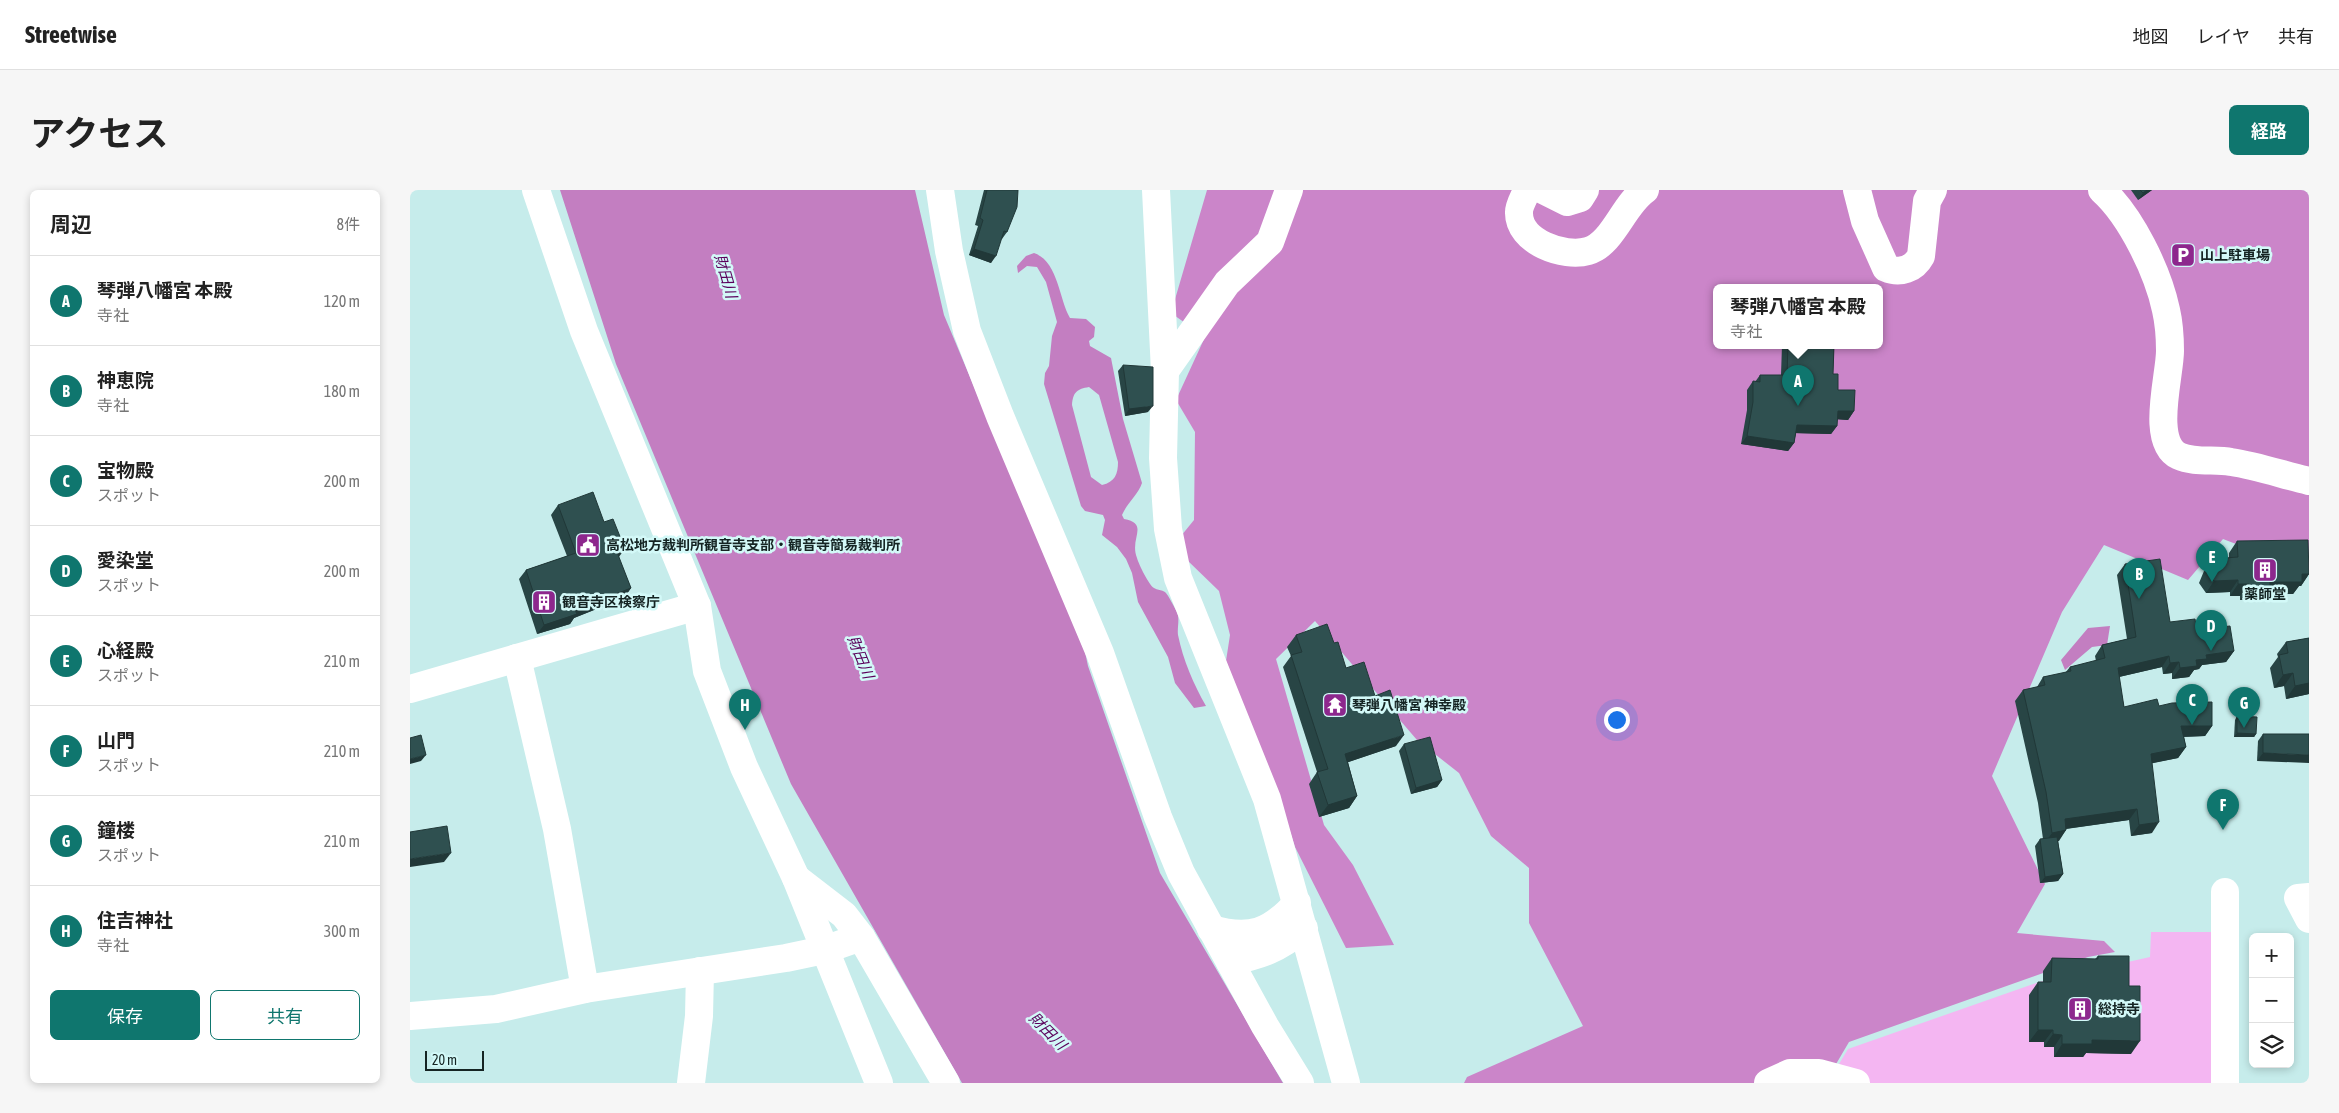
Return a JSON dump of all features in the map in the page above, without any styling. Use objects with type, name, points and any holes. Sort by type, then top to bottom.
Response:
[{"type":"street","points":[[536,190],[584,331],[696,606],[707,671],[744,768],[796,878],[879,1083]]},
{"type":"street","points":[[940,190],[949,251],[967,331],[1000,416],[1100,653],[1168,841],[1181,873],[1211,929],[1265,1026],[1300,1083]]},
{"type":"street","points":[[1156,190],[1165,371],[1164,476],[1168,529],[1178,578],[1267,799],[1346,1083]]},
{"type":"street","points":[[1165,371],[1227,283],[1270,242],[1289,190]]},
{"type":"street","points":[[1528,190],[1519,211],[1523,227],[1536,242],[1568,253],[1588,251],[1603,242],[1635,197],[1644,190]]},
{"type":"street","points":[[1543,190],[1566,202],[1580,198],[1585,190]]},
{"type":"street","points":[[1857,190],[1865,221],[1886,268],[1894,271],[1903,270],[1917,263],[1921,256],[1927,201],[1933,190]]},
{"type":"street","points":[[2102,190],[2122,213],[2149,262],[2166,310],[2170,351],[2163,430],[2169,447],[2178,456],[2230,462],[2309,480]]},
{"type":"street","points":[[410,689],[696,606]]},
{"type":"street","points":[[517,658],[557,829],[585,989]]},
{"type":"street","points":[[796,878],[844,915],[861,937],[946,1083]]},
{"type":"street","points":[[2225,892],[2225,1083]]},
{"type":"street","points":[[2309,897],[2298,898],[2309,919]]},
{"type":"street","points":[[1211,929],[1231,935],[1251,934],[1266,930],[1283,918],[1300,916]]},
{"type":"street","points":[[1230,962],[1266,954],[1287,942],[1300,916]]},
{"type":"street","points":[[410,1016],[496,1009],[585,989],[824,950],[861,937]]},
{"type":"street","points":[[690,1083],[699,1016],[700,971]]},
{"type":"street","points":[[1768,1083],[1790,1073],[1819,1073],[1856,1083]]},
{"type":"shaded area","points":[[1207,190],[2309,190],[2309,572],[2223,539],[2188,580],[2104,545],[2062,612],[1992,776],[2045,884],[2017,933],[2104,941],[2115,952],[2088,957],[1849,1042],[1829,1076],[1810,1083],[1464,1083],[1467,1077],[1583,1026],[1529,923],[1529,868],[1491,836],[1459,773],[1417,740],[1315,621],[1276,659],[1324,825],[1353,865],[1394,945],[1346,948],[1295,847],[1278,794],[1226,661],[1230,635],[1219,591],[1186,559],[1181,536],[1194,520],[1195,432],[1176,400],[1205,337],[1171,313]]},
{"type":"shaded area","points":[[2151,932],[2216,932],[2218,1083],[1867,1083],[1833,1074],[1848,1049],[2039,982],[2150,957]]},
{"type":"water","name":"財田川","points":[[560,190],[915,190],[944,315],[1085,652],[1088,666],[1160,873],[1283,1083],[962,1083],[791,784],[616,364]]},
{"type":"water","points":[[1034,253],[1042,257],[1048,264],[1057,281],[1070,318],[1086,319],[1095,327],[1094,337],[1089,341],[1090,346],[1111,358],[1123,419],[1142,483],[1122,515],[1124,519],[1136,524],[1135,551],[1144,574],[1154,588],[1165,592],[1177,612],[1178,635],[1183,654],[1193,681],[1206,706],[1194,708],[1175,683],[1168,657],[1138,602],[1132,573],[1126,559],[1117,547],[1102,535],[1105,520],[1103,515],[1085,511],[1081,506],[1044,384],[1045,373],[1049,366],[1052,336],[1057,322],[1046,282],[1037,267],[1027,266],[1018,273],[1017,266],[1026,256]],"holes":[[[1089,387],[1099,395],[1118,462],[1113,480],[1102,485],[1091,477],[1072,405],[1073,397],[1081,389]]]},
{"type":"water","points":[[2110,626],[2107,645],[2092,647],[2065,670],[2061,660],[2088,628]]},
{"type":"building","points":[[987,190],[1018,190],[1017,207],[1007,232],[1004,231],[996,256],[974,249],[983,220],[980,218]]},
{"type":"building","points":[[1788,349],[1834,349],[1833,374],[1838,374],[1838,390],[1855,390],[1854,411],[1838,411],[1837,426],[1797,425],[1794,443],[1747,436],[1753,402],[1753,381],[1760,382],[1760,375],[1787,375]]},
{"type":"building","points":[[1123,365],[1153,367],[1153,406],[1129,409]]},
{"type":"building","points":[[593,492],[604,522],[613,519],[625,549],[617,552],[631,588],[575,610],[577,614],[544,625],[526,570],[576,553],[558,505]]},
{"type":"building","points":[[2308,540],[2309,574],[2302,574],[2302,582],[2270,582],[2270,588],[2249,588],[2249,584],[2238,584],[2238,580],[2214,581],[2207,572],[2213,559],[2238,557],[2237,541]]},
{"type":"building","points":[[2160,559],[2170,622],[2195,619],[2196,625],[2203,624],[2203,629],[2230,626],[2234,651],[2206,655],[2207,659],[2196,660],[2197,666],[2180,668],[2179,662],[2170,663],[2169,656],[2118,668],[2124,707],[2157,699],[2159,706],[2172,703],[2212,702],[2212,726],[2181,726],[2186,747],[2151,754],[2159,822],[2139,825],[2137,809],[2065,819],[2066,830],[2052,833],[2046,792],[2023,690],[2045,685],[2043,677],[2071,671],[2070,667],[2105,658],[2102,645],[2136,637],[2125,564]]},
{"type":"building","name":"琴弾八幡宮 神幸殿","points":[[1327,624],[1334,643],[1338,642],[1346,668],[1364,662],[1375,696],[1390,690],[1404,735],[1345,754],[1357,796],[1328,805],[1317,772],[1328,769],[1291,655],[1302,652],[1296,635]]},
{"type":"building","points":[[2309,638],[2309,683],[2295,686],[2293,673],[2283,675],[2279,655],[2288,653],[2286,642]]},
{"type":"building","points":[[2237,716],[2257,717],[2256,734],[2237,733]]},
{"type":"building","points":[[2263,734],[2309,734],[2309,755],[2263,753]]},
{"type":"building","points":[[421,735],[426,755],[410,759],[410,738]]},
{"type":"building","points":[[1430,737],[1442,780],[1416,788],[1404,744]]},
{"type":"building","points":[[447,826],[451,853],[410,859],[410,832]]},
{"type":"building","points":[[2057,837],[2063,874],[2045,877],[2040,839]]},
{"type":"building","name":"総持寺","points":[[2098,956],[2129,956],[2129,986],[2140,986],[2140,1041],[2092,1040],[2092,1044],[2062,1044],[2062,1035],[2053,1034],[2053,1030],[2038,1030],[2038,982],[2051,982],[2052,958],[2098,959]]},
{"type":"place","name":"山上駐車場","points":[[2183,255]]},
{"type":"place","name":"琴弾八幡宮 本殿","points":[[1798,406]]},
{"type":"place","name":"高松地方裁判所観音寺支部・観音寺簡易裁判所","points":[[588,545]]},
{"type":"place","name":"薬師堂","points":[[2265,570]]},
{"type":"place","name":"心経殿","points":[[2212,582]]},
{"type":"place","name":"神恵院","points":[[2139,599]]},
{"type":"place","name":"観音寺区検察庁","points":[[544,602]]},
{"type":"place","name":"愛染堂","points":[[2211,651]]},
{"type":"place","name":"琴弾八幡宮 神幸殿","points":[[1335,705]]},
{"type":"place","name":"宝物殿","points":[[2192,725]]},
{"type":"place","name":"鐘楼","points":[[2244,728]]},
{"type":"place","name":"住吉神社","points":[[745,730]]},
{"type":"place","name":"山門","points":[[2223,830]]},
{"type":"place","name":"総持寺","points":[[2080,1009]]}]
